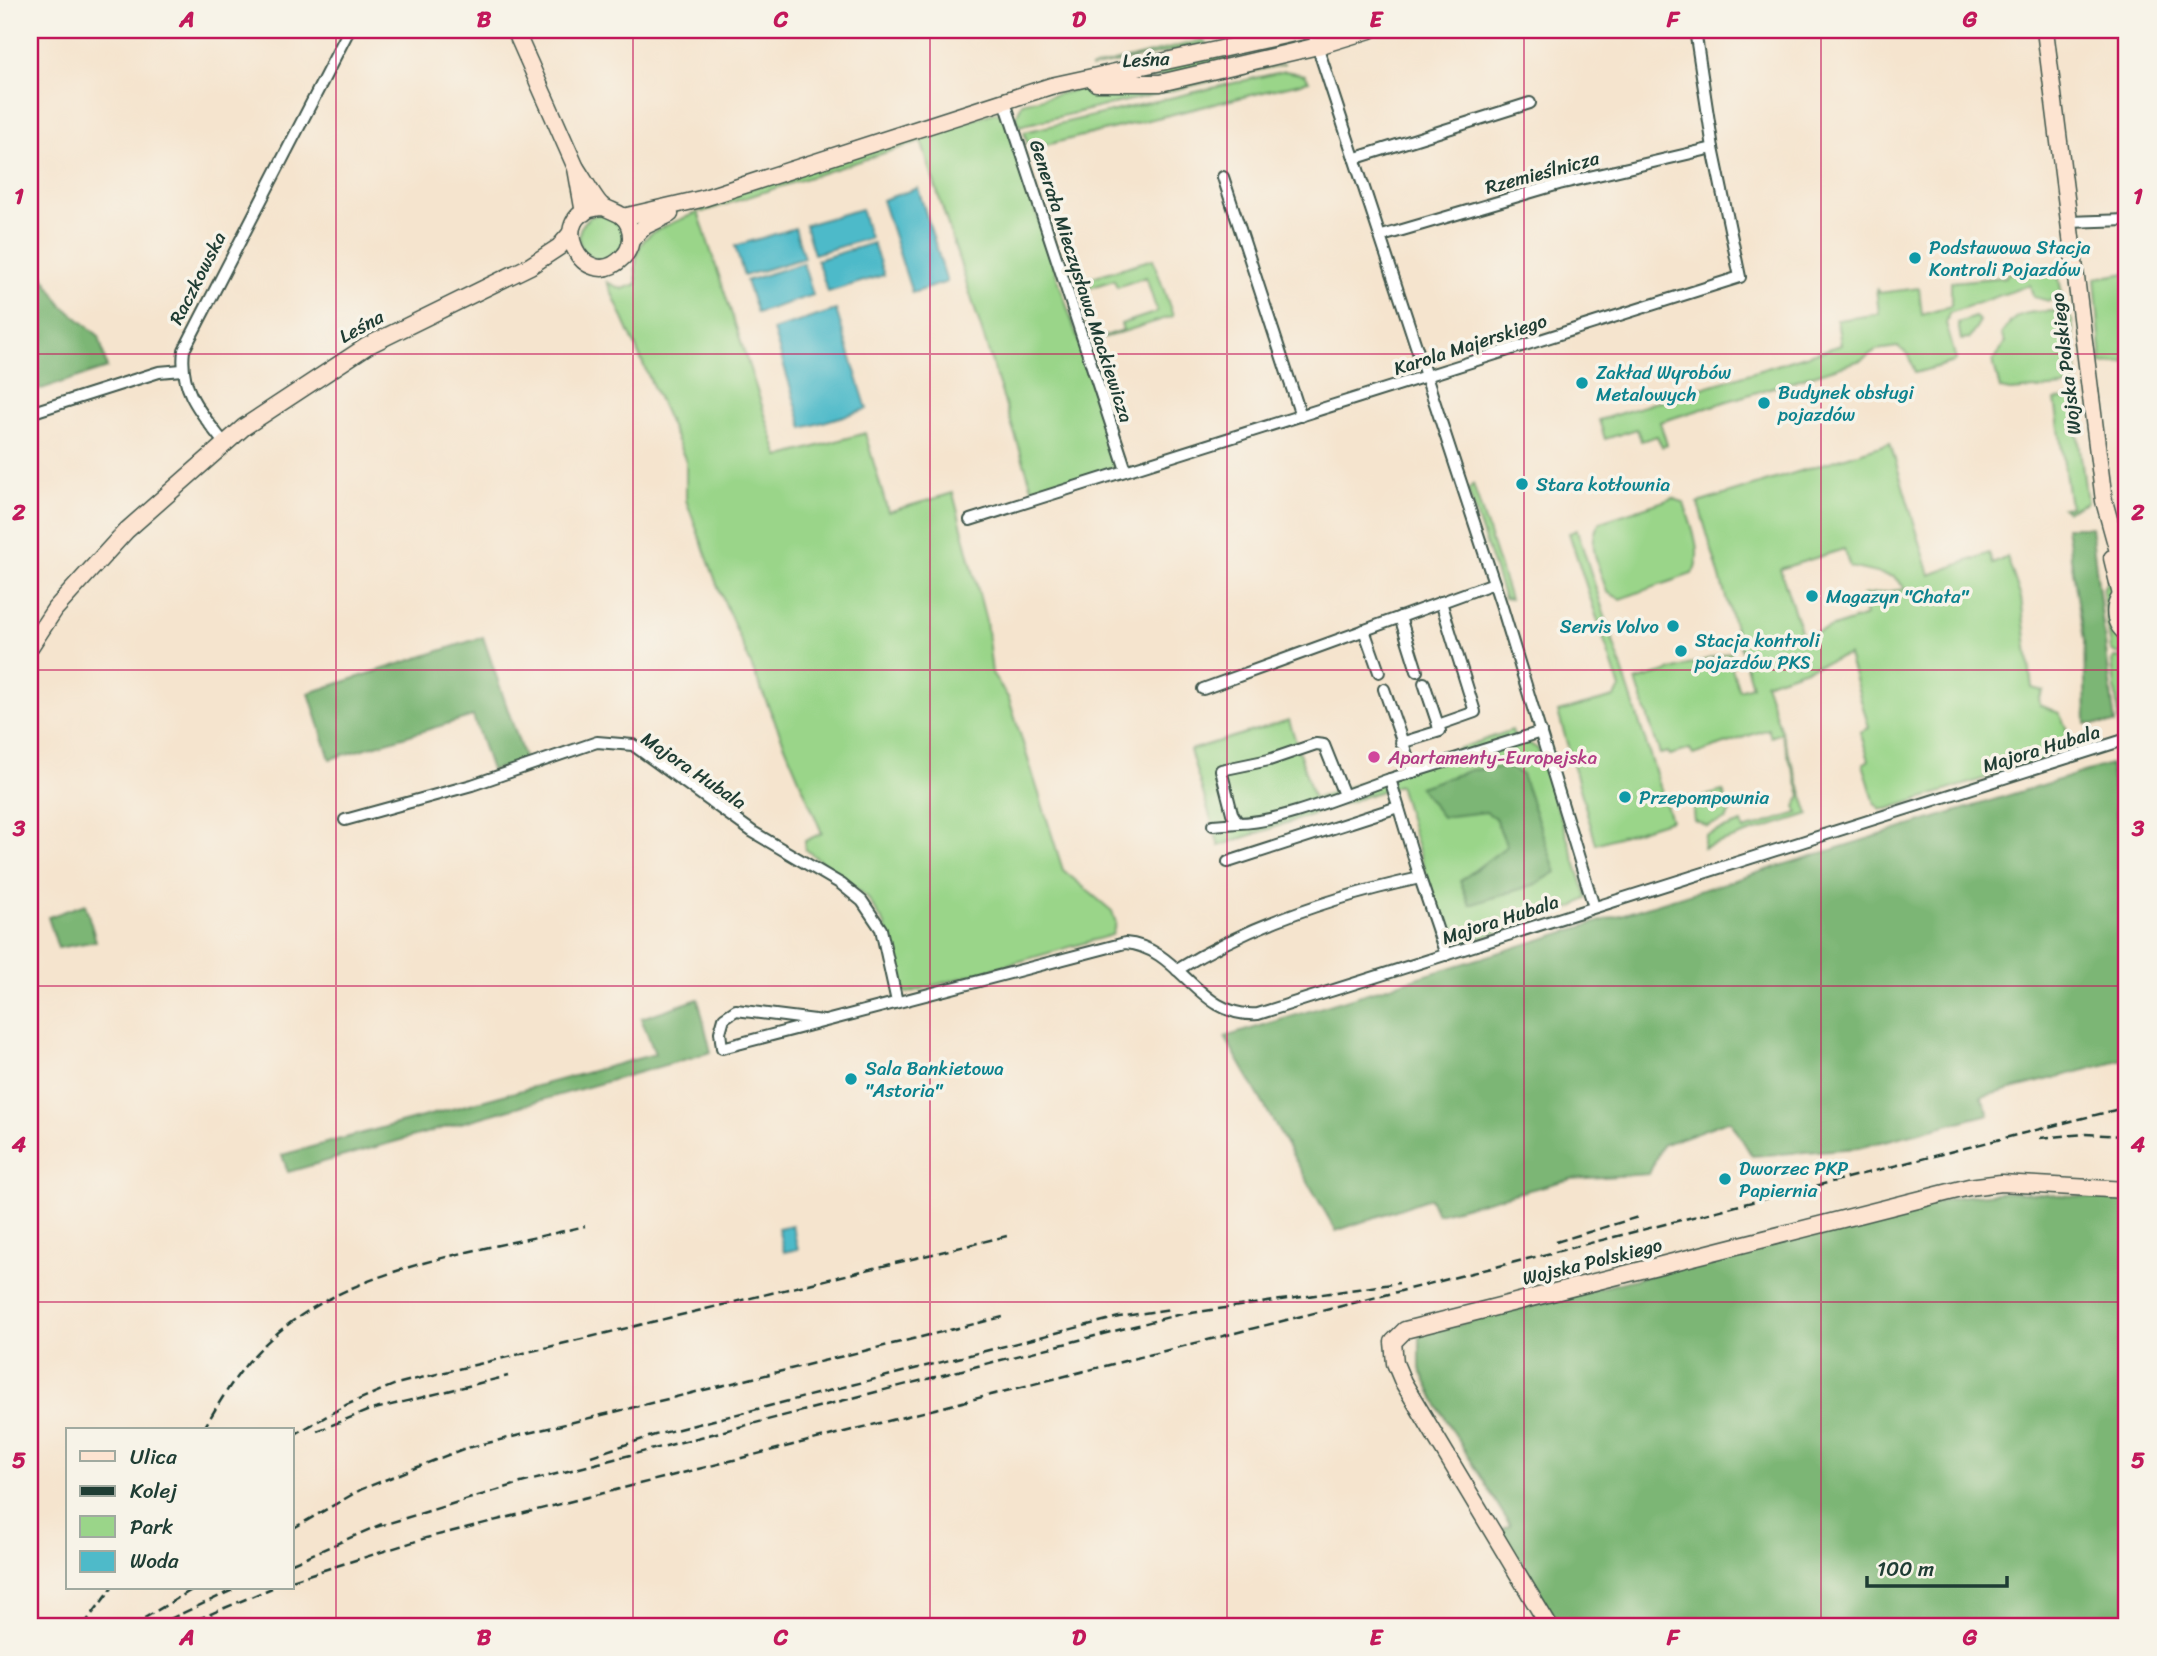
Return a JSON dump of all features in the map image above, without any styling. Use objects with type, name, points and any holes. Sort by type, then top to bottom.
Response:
[{"type":"main road","points":[[515,30],[576,168],[603,207],[623,217],[629,228],[631,240],[622,258],[610,265],[590,265],[579,257],[572,246],[571,233],[584,213],[603,207]]},
{"type":"main road","name":"Leśna","points":[[623,217],[701,199],[1051,86],[1310,30]]},
{"type":"main road","name":"Leśna","points":[[1005,102],[1087,84],[1160,83],[1318,46],[1370,30]]},
{"type":"main road","name":"Wojska Polskiego","points":[[2045,30],[2104,501],[2105,534],[2124,593],[2115,610],[2115,618],[2127,634]]},
{"type":"main road","points":[[576,168],[584,213]]},
{"type":"main road","name":"Leśna","points":[[631,240],[645,226],[701,199]]},
{"type":"main road","name":"Leśna","points":[[224,443],[298,388],[367,346],[530,267],[559,247],[571,233]]},
{"type":"main road","name":"Leśna","points":[[530,267],[579,257]]},
{"type":"main road","points":[[30,647],[55,609],[100,558],[168,491],[224,443]]},
{"type":"main road","name":"Wojska Polskiego","points":[[2104,501],[2119,555],[2127,570]]},
{"type":"main road","name":"Wojska Polskiego","points":[[1549,1626],[1403,1382],[1395,1363],[1393,1342],[1405,1330],[1969,1186],[2001,1183],[2127,1190]]},
{"type":"street","name":"Raczkowska","points":[[182,370],[188,340],[349,30]]},
{"type":"street","points":[[1310,30],[1318,46],[1382,236],[1542,732],[1594,907]]},
{"type":"street","name":"Karola Majerskiego","points":[[970,520],[1740,277],[1713,148],[1695,30]]},
{"type":"street","name":"Generała Mieczysława Mackiewicza","points":[[1005,102],[1126,470]]},
{"type":"street","points":[[1356,158],[1530,103]]},
{"type":"street","name":"Rzemieślnicza","points":[[1382,236],[1559,184],[1713,148]]},
{"type":"street","points":[[1223,177],[1301,416]]},
{"type":"street","points":[[2068,222],[2127,220]]},
{"type":"street","points":[[30,413],[159,372],[182,370],[192,402],[224,443]]},
{"type":"street","points":[[1203,689],[1494,583]]},
{"type":"street","points":[[1438,725],[1475,712],[1441,602]]},
{"type":"street","points":[[1400,617],[1417,671]]},
{"type":"street","points":[[1364,630],[1379,672]]},
{"type":"street","points":[[1401,743],[1440,731],[1424,683]]},
{"type":"street","points":[[1384,689],[1413,772]]},
{"type":"street","points":[[1213,825],[1250,823],[1542,732]]},
{"type":"street","name":"Majora Hubala","points":[[823,1021],[736,1010],[724,1018],[720,1032],[722,1048],[897,1002],[950,991],[1125,943],[1149,948],[1215,1005],[1234,1014],[1271,1011],[2127,739]]},
{"type":"street","name":"Majora Hubala","points":[[345,820],[472,785],[597,742],[633,746],[753,832],[841,884],[862,901],[881,929],[897,1002]]},
{"type":"street","points":[[1238,823],[1232,813],[1221,770],[1269,760],[1316,744],[1327,747],[1344,795]]},
{"type":"street","points":[[1390,779],[1446,955]]},
{"type":"street","points":[[1228,862],[1398,807]]},
{"type":"street","points":[[1177,970],[1241,934],[1374,889],[1420,878]]},
{"type":"green space","points":[[1203,40],[1208,44],[1090,68]]},
{"type":"green space","points":[[1279,42],[1281,45],[1156,78],[1112,76]]},
{"type":"green space","points":[[1285,64],[1019,126],[1016,117],[1022,103],[1090,86],[1160,88],[1213,80]]},
{"type":"green space","points":[[1285,71],[1305,75],[1309,81],[1029,149],[1024,132]]},
{"type":"green space","points":[[996,112],[1005,117],[1117,459],[1111,470],[1034,494],[921,141],[702,212],[698,205]]},
{"type":"green space","points":[[698,212],[779,457],[865,433],[888,512],[953,493],[986,621],[992,673],[1009,699],[1063,870],[1112,911],[1116,923],[1112,935],[908,993],[901,990],[885,925],[867,897],[805,849],[805,841],[822,833],[718,587],[686,500],[686,461],[607,282],[622,289],[637,284],[637,253],[642,243],[659,229]]},
{"type":"green space","points":[[602,214],[618,221],[625,237],[618,253],[602,260],[586,253],[579,237],[586,221]]},
{"type":"green space","points":[[30,245],[44,278],[62,305],[99,336],[107,368],[38,390],[30,384]]},
{"type":"green space","points":[[1153,259],[1173,316],[1091,342],[1090,336],[1093,333],[1096,339],[1123,330],[1121,324],[1157,312],[1146,277],[1117,287],[1114,280],[1090,288],[1087,280],[1075,284],[1087,328],[1072,283]]},
{"type":"green space","points":[[2056,266],[2062,293],[2049,301],[2033,297],[2030,285],[1949,313],[1946,323],[1956,360],[1954,362],[1915,373],[1909,355],[1898,347],[1876,350],[1861,360],[1660,422],[1667,445],[1662,447],[1657,436],[1641,441],[1637,429],[1605,439],[1599,420],[1841,345],[1837,320],[1879,314],[1876,288],[1879,293],[1919,288],[1922,315],[1951,306],[1951,282],[2005,277],[2008,273]]},
{"type":"green space","points":[[2127,273],[2127,362],[2102,364],[2095,278]]},
{"type":"green space","points":[[2053,311],[2063,313],[2072,320],[2078,381],[2064,387],[2010,391],[2000,389],[1993,361],[2005,342],[2001,335],[2006,327],[2022,314]]},
{"type":"green space","points":[[1975,317],[1980,321],[1969,339],[1961,340],[1958,323]]},
{"type":"green space","points":[[2073,397],[2087,502],[2067,511],[2063,508],[2070,507],[2055,400]]},
{"type":"green space","points":[[1890,443],[1930,575],[1989,553],[1993,564],[2007,557],[2021,598],[2032,688],[2043,691],[2039,698],[2040,705],[2059,713],[2066,727],[2068,752],[1881,809],[1875,804],[1863,764],[1869,760],[1860,732],[1869,728],[1848,655],[1765,683],[1809,814],[1703,848],[1705,835],[1742,823],[1744,830],[1798,813],[1795,807],[1801,795],[1781,733],[1771,737],[1768,729],[1693,755],[1690,749],[1670,755],[1668,752],[1660,754],[1636,681],[1731,652],[1734,659],[1730,662],[1739,690],[1752,686],[1698,503]],"holes":[[[1844,549],[1850,567],[1894,577],[1906,589],[1862,595],[1866,616],[1803,637],[1780,569]]]},
{"type":"green space","points":[[1473,484],[1510,599],[1504,598],[1468,490]]},
{"type":"green space","points":[[1673,498],[1684,503],[1695,538],[1697,557],[1692,574],[1620,599],[1607,592],[1594,547],[1600,522]]},
{"type":"green space","points":[[2066,527],[2091,527],[2115,724],[2086,724],[2084,640]]},
{"type":"green space","points":[[1577,530],[1671,820],[1596,844],[1558,712],[1614,697],[1620,689],[1569,533]]},
{"type":"green space","points":[[2115,578],[2127,654],[2114,653],[2111,650],[2103,589],[2108,580]]},
{"type":"green space","points":[[483,637],[526,763],[491,770],[473,716],[330,759],[309,693]]},
{"type":"green space","points":[[2114,658],[2127,659],[2126,715],[2120,731],[2112,662]]},
{"type":"green space","points":[[1289,720],[1314,799],[1512,730],[1517,745],[1527,742],[1538,749],[1587,898],[1573,907],[1458,946],[1446,941],[1399,785],[1219,846],[1190,750]]},
{"type":"green space","points":[[2110,764],[2127,890],[2127,1059],[1981,1097],[1989,1114],[1858,1148],[1752,1156],[1730,1120],[1662,1145],[1649,1174],[1571,1179],[1437,1214],[1430,1198],[1336,1231],[1225,1037]]},
{"type":"green space","points":[[1510,767],[1522,775],[1556,872],[1536,884],[1470,905],[1460,881],[1507,846],[1495,818],[1486,812],[1442,817],[1419,787],[1471,770]]},
{"type":"green space","points":[[1723,791],[1730,812],[1726,820],[1707,826],[1694,820],[1696,802],[1704,796]]},
{"type":"green space","points":[[85,904],[96,941],[58,948],[48,917]]},
{"type":"green space","points":[[698,999],[711,1052],[288,1172],[282,1155],[655,1054],[641,1018]]},
{"type":"green space","points":[[2006,1192],[2127,1199],[2127,1626],[1552,1626],[1497,1533],[1510,1525],[1439,1408],[1420,1369],[1420,1334],[1957,1197]]},
{"type":"water","points":[[918,188],[947,282],[912,293],[882,200]]},
{"type":"water","points":[[861,209],[870,238],[814,254],[805,225]]},
{"type":"water","points":[[795,228],[804,258],[744,276],[735,246]]},
{"type":"water","points":[[873,243],[884,275],[828,292],[817,260]]},
{"type":"water","points":[[803,263],[813,295],[757,313],[746,281]]},
{"type":"water","points":[[836,310],[867,409],[803,428],[773,330]]},
{"type":"water","points":[[792,1225],[798,1249],[784,1252],[778,1228]]},
{"type":"railway","points":[[294,1579],[426,1538],[2127,1107]]},
{"type":"railway","points":[[2040,1138],[2085,1134],[2127,1136]]},
{"type":"railway","points":[[1556,1242],[1638,1217]]},
{"type":"railway","points":[[204,1428],[252,1357],[294,1320],[331,1298],[371,1280],[413,1266],[585,1226]]},
{"type":"railway","points":[[294,1435],[346,1405],[396,1384],[1011,1235]]},
{"type":"railway","points":[[376,1527],[521,1483],[1177,1315],[1399,1283]]},
{"type":"railway","points":[[591,1456],[655,1435],[1119,1317],[1170,1309]]},
{"type":"railway","points":[[294,1528],[362,1489],[463,1449],[1007,1316]]},
{"type":"railway","points":[[317,1431],[367,1411],[508,1376]]},
{"type":"railway","points":[[294,1562],[382,1524]]},
{"type":"railway","points":[[83,1626],[110,1590]]},
{"type":"railway","points":[[131,1626],[192,1590]]},
{"type":"railway","points":[[155,1626],[233,1590]]},
{"type":"railway","points":[[182,1626],[267,1590]]},
{"type":"place","name":"Podstawowa Stacja Kontroli Pojazdów","points":[[1915,258]]},
{"type":"place","name":"Zakład Wyrobów Metalowych","points":[[1582,383]]},
{"type":"place","name":"Budynek obsługi pojazdów","points":[[1764,403]]},
{"type":"place","name":"Stara kotłownia","points":[[1522,484]]},
{"type":"place","name":"Magazyn \"Chata\"","points":[[1812,596]]},
{"type":"place","name":"Servis Volvo","points":[[1673,626]]},
{"type":"place","name":"Stacja kontroli pojazdów PKS","points":[[1681,651]]},
{"type":"place","name":"Apartamenty-Europejska","points":[[1374,757]]},
{"type":"place","name":"Przepompownia","points":[[1625,797]]},
{"type":"place","name":"Sala Bankietowa \"Astoria\"","points":[[851,1079]]},
{"type":"place","name":"Dworzec PKP Papiernia","points":[[1725,1179]]}]
